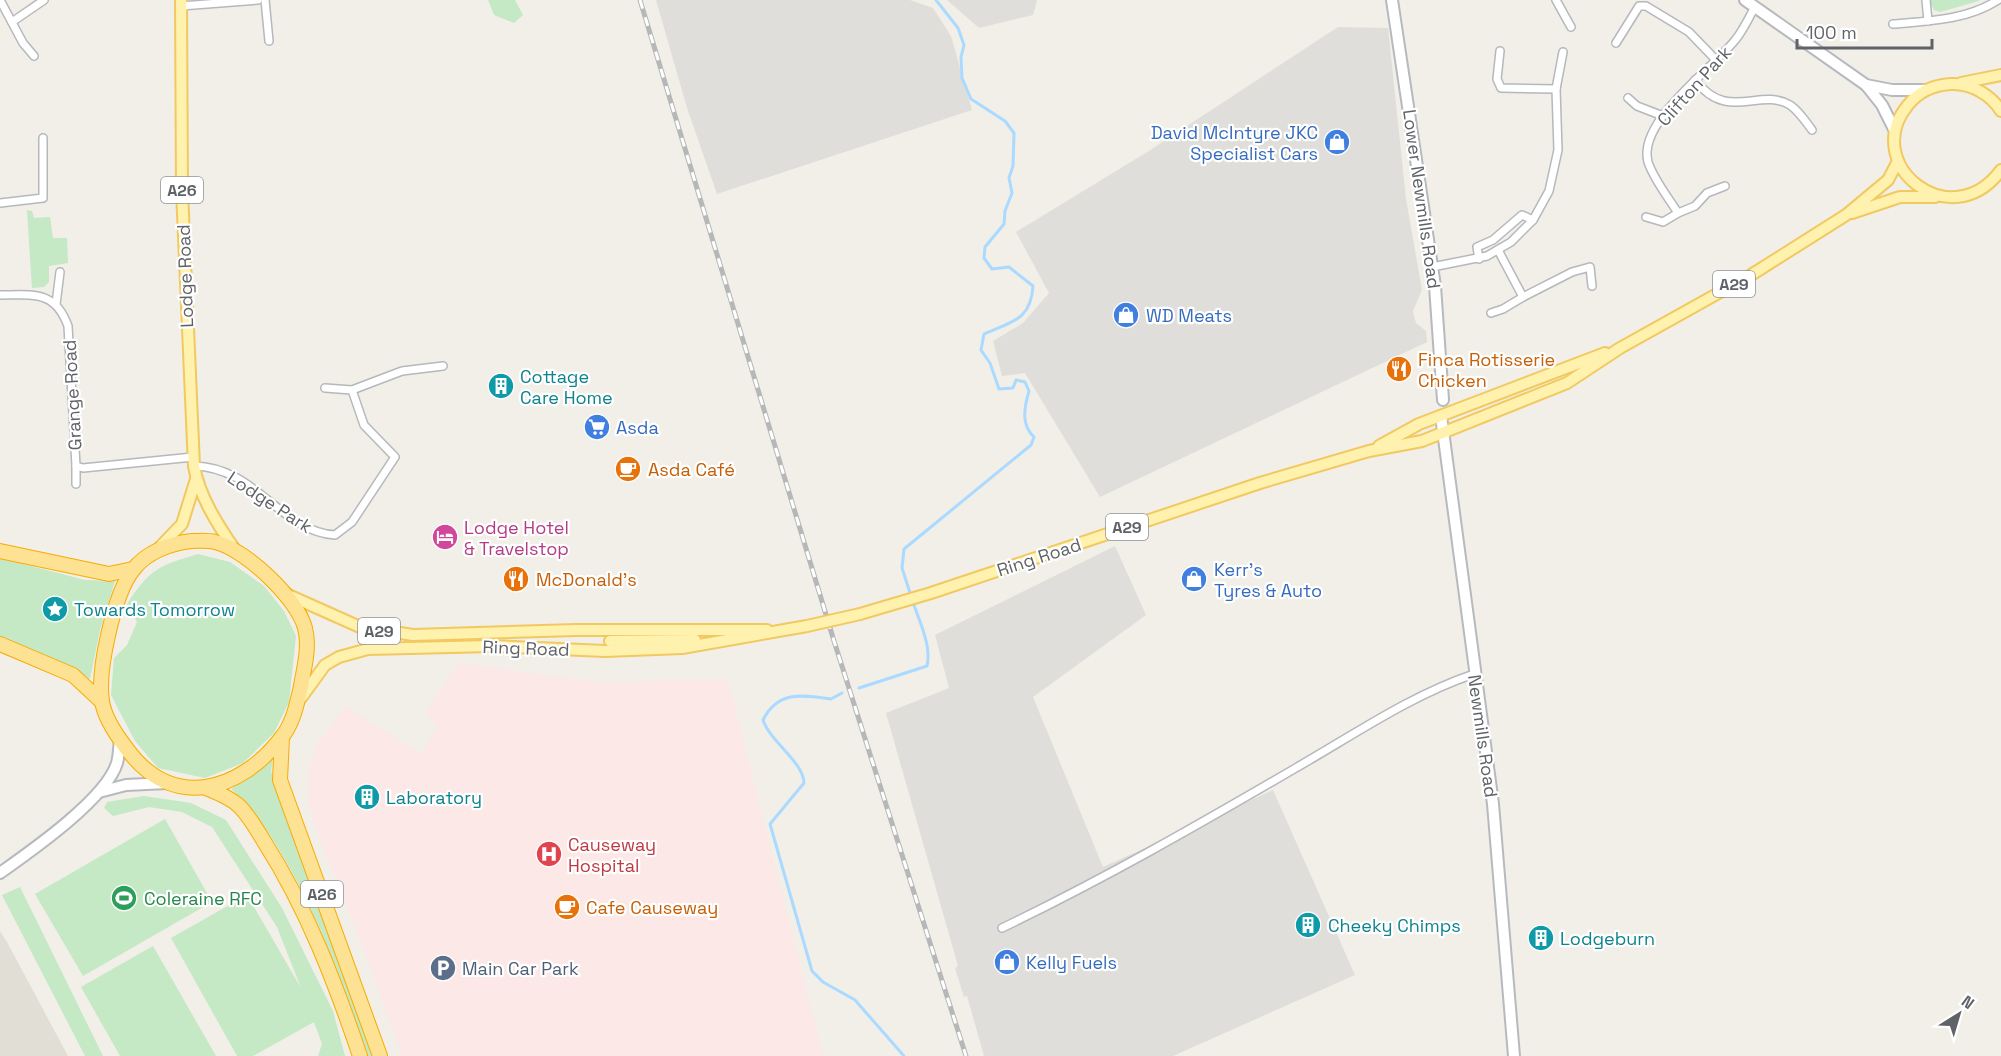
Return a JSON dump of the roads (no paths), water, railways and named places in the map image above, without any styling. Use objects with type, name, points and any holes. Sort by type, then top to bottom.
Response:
[{"type":"highway","name":"A29","points":[[0,644],[73,675],[102,702],[120,740],[146,771],[167,783],[206,788],[236,780],[282,737],[298,703],[307,638],[301,618],[283,592],[235,551],[215,542],[177,542],[156,551],[133,569],[122,590],[103,656],[102,702]]},
{"type":"highway","points":[[0,550],[109,574],[133,569]]},
{"type":"highway","name":"A26","points":[[282,737],[280,780],[380,1056]]},
{"type":"highway","name":"A26","points":[[206,788],[231,799],[240,807],[273,855],[296,897],[336,985],[360,1056]]},
{"type":"main road","name":"Lodge Road","points":[[181,3],[182,191],[194,461],[196,479],[217,524],[235,551]]},
{"type":"main road","points":[[1940,197],[1921,189],[1906,175],[1898,161],[1895,131],[1902,112],[1914,97],[1925,90],[1939,85],[2001,75]]},
{"type":"main road","points":[[1955,83],[1976,88],[1992,99],[2001,111]]},
{"type":"main road","name":"Ring Road","points":[[283,592],[360,627],[413,635],[576,630],[775,630],[807,626],[860,614],[931,593],[1260,483],[1369,451],[1422,441],[1567,382],[1620,348],[1751,275],[1846,215],[1888,180],[1898,161]]},
{"type":"main road","name":"A29","points":[[1940,197],[1957,198],[1975,194],[1996,182],[2001,170]]},
{"type":"main road","name":"Ring Road","points":[[1846,215],[1900,197],[1940,197]]},
{"type":"main road","name":"Ring Road","points":[[1369,451],[1419,424],[1620,348]]},
{"type":"main road","name":"Lodge Road","points":[[156,551],[182,524],[196,479]]},
{"type":"main road","name":"Ring Road","points":[[298,703],[325,665],[339,657],[368,649],[492,646],[630,650],[682,648],[749,637],[775,630]]},
{"type":"main road","points":[[610,641],[749,637]]},
{"type":"street","points":[[0,0],[23,43],[34,56]]},
{"type":"street","points":[[12,22],[44,0]]},
{"type":"street","points":[[181,3],[258,0]]},
{"type":"street","points":[[265,0],[269,41]]},
{"type":"street","name":"Lower Newmills Road","points":[[1392,0],[1432,267],[1443,400]]},
{"type":"street","points":[[1556,0],[1571,27]]},
{"type":"street","points":[[1745,0],[1866,85],[1882,105],[1895,131]]},
{"type":"street","points":[[1926,0],[1928,21]]},
{"type":"street","points":[[1893,24],[1928,21],[1978,10],[1998,0]]},
{"type":"street","points":[[1616,43],[1640,6],[1646,6],[1689,32],[1716,60]]},
{"type":"street","name":"Clifton Park","points":[[1678,213],[1648,161],[1649,141],[1664,116],[1695,80],[1736,39],[1755,7]]},
{"type":"street","points":[[1500,51],[1497,79],[1501,88],[1556,89]]},
{"type":"street","points":[[1432,267],[1479,259],[1498,250],[1524,232],[1533,220],[1549,190],[1558,150],[1556,89],[1563,52]]},
{"type":"street","points":[[1695,80],[1703,90],[1728,102],[1768,100],[1789,104],[1812,130]]},
{"type":"street","points":[[1866,85],[1892,90],[1925,90]]},
{"type":"street","points":[[1628,98],[1637,106],[1664,116]]},
{"type":"street","points":[[43,138],[45,209]]},
{"type":"street","points":[[1646,217],[1663,222],[1695,206],[1707,193],[1725,186]]},
{"type":"street","points":[[0,202],[43,198]]},
{"type":"street","points":[[1479,259],[1477,247],[1493,240],[1522,215],[1533,220]]},
{"type":"street","points":[[1498,250],[1523,297]]},
{"type":"street","points":[[1491,312],[1503,309],[1572,272],[1590,267],[1592,286]]},
{"type":"street","points":[[0,295],[33,295],[49,299],[56,304],[60,272]]},
{"type":"street","name":"Grange Road","points":[[56,304],[64,314],[68,326],[76,466],[83,468],[194,461]]},
{"type":"street","points":[[325,388],[352,390],[371,385],[381,377],[402,371],[443,366]]},
{"type":"street","name":"Lodge Park","points":[[194,461],[231,473],[300,524],[321,534],[335,535],[345,529],[395,457],[364,424],[352,390]]},
{"type":"street","name":"Newmills Road","points":[[1442,416],[1474,674],[1493,804],[1514,1056]]},
{"type":"street","points":[[76,466],[76,484]]},
{"type":"street","points":[[1002,928],[1180,835],[1390,714],[1451,682],[1474,674]]},
{"type":"street","points":[[0,873],[33,850],[99,792],[117,763],[120,740]]},
{"type":"street","points":[[99,792],[126,785],[167,783]]},
{"type":"waterway","points":[[911,596],[902,568],[904,549],[1031,445],[1034,437],[1025,422],[1029,391],[1025,382],[1016,380],[1013,388],[999,389],[990,363],[981,350],[984,334],[1018,319],[1028,307],[1033,286],[1009,267],[992,269],[984,258],[985,247],[1004,224],[1005,211],[1012,193],[1009,178],[1013,166],[1014,133],[1005,121],[971,99],[962,78],[961,57],[964,45],[958,28],[936,0]]},
{"type":"waterway","points":[[859,688],[927,666],[928,650],[913,602]]},
{"type":"waterway","points":[[842,693],[831,699],[811,696],[784,699],[769,710],[763,720],[773,736],[793,759],[804,783],[770,824],[812,971],[823,982],[855,1000],[904,1056]]},
{"type":"railway","points":[[640,0],[834,641],[966,1056]]},
{"type":"place","name":"David McIntyre JKC Specialist Cars","points":[[1337,142]]},
{"type":"place","name":"WD Meats","points":[[1126,315]]},
{"type":"place","name":"Finca Rotisserie Chicken","points":[[1399,369]]},
{"type":"place","name":"Cottage Care Home","points":[[501,386]]},
{"type":"place","name":"Asda","points":[[597,427]]},
{"type":"place","name":"Asda Café","points":[[628,469]]},
{"type":"place","name":"Lodge Hotel & Travelstop","points":[[445,537]]},
{"type":"place","name":"McDonald's","points":[[516,579]]},
{"type":"place","name":"Kerr's Tyres & Auto","points":[[1194,579]]},
{"type":"place","name":"Towards Tomorrow","points":[[55,609]]},
{"type":"place","name":"Laboratory","points":[[367,797]]},
{"type":"place","name":"Causeway Hospital","points":[[549,854]]},
{"type":"place","name":"Coleraine RFC","points":[[124,898]]},
{"type":"place","name":"Cafe Causeway","points":[[567,907]]},
{"type":"place","name":"Cheeky Chimps","points":[[1308,925]]},
{"type":"place","name":"Lodgeburn","points":[[1541,938]]},
{"type":"place","name":"Kelly Fuels","points":[[1007,962]]},
{"type":"place","name":"Main Car Park","points":[[443,968]]}]
